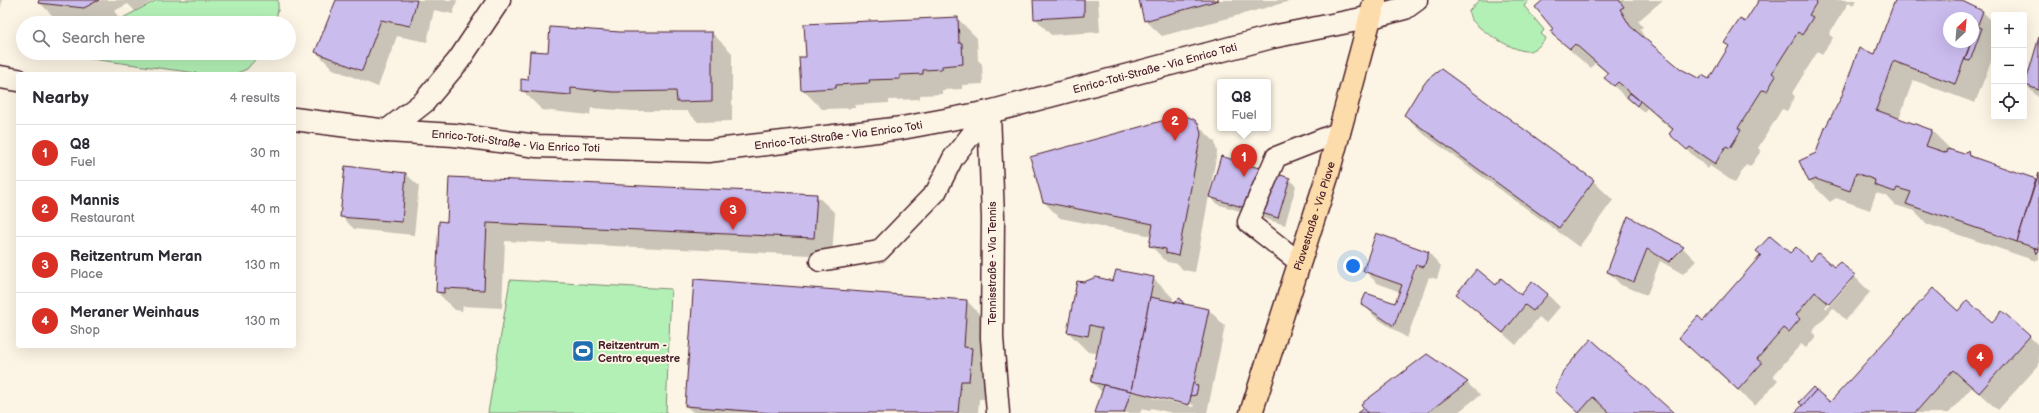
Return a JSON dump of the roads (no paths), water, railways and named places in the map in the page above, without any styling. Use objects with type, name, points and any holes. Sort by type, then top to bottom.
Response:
[{"type":"main road","name":"Piavestraße - Via Piave","points":[[1251,413],[1340,132],[1374,8]]},
{"type":"street","points":[[387,131],[424,102],[459,60],[499,0]]},
{"type":"street","points":[[1374,8],[1405,8],[1416,0]]},
{"type":"street","name":"Enrico-Toti-Straße - Via Enrico Toti","points":[[296,119],[387,131],[454,135],[537,146],[708,151],[902,128],[989,112],[1272,37],[1374,8]]},
{"type":"street","points":[[0,77],[16,80]]},
{"type":"street","name":"Tennisstraße - Via Tennis","points":[[989,112],[993,218],[992,338],[998,413]]},
{"type":"lane","points":[[820,261],[879,251],[936,192],[953,158],[989,112]]},
{"type":"lane","points":[[1299,262],[1248,222],[1276,157],[1340,132]]},
{"type":"place","name":"Mannis","points":[[1175,141]]},
{"type":"place","name":"Q8","points":[[1244,177]]},
{"type":"place","name":"Reitzentrum Meran","points":[[733,230]]},
{"type":"place","name":"Reitzentrum - Centro equestre","points":[[583,351]]},
{"type":"place","name":"Meraner Weinhaus","points":[[1980,377]]}]
